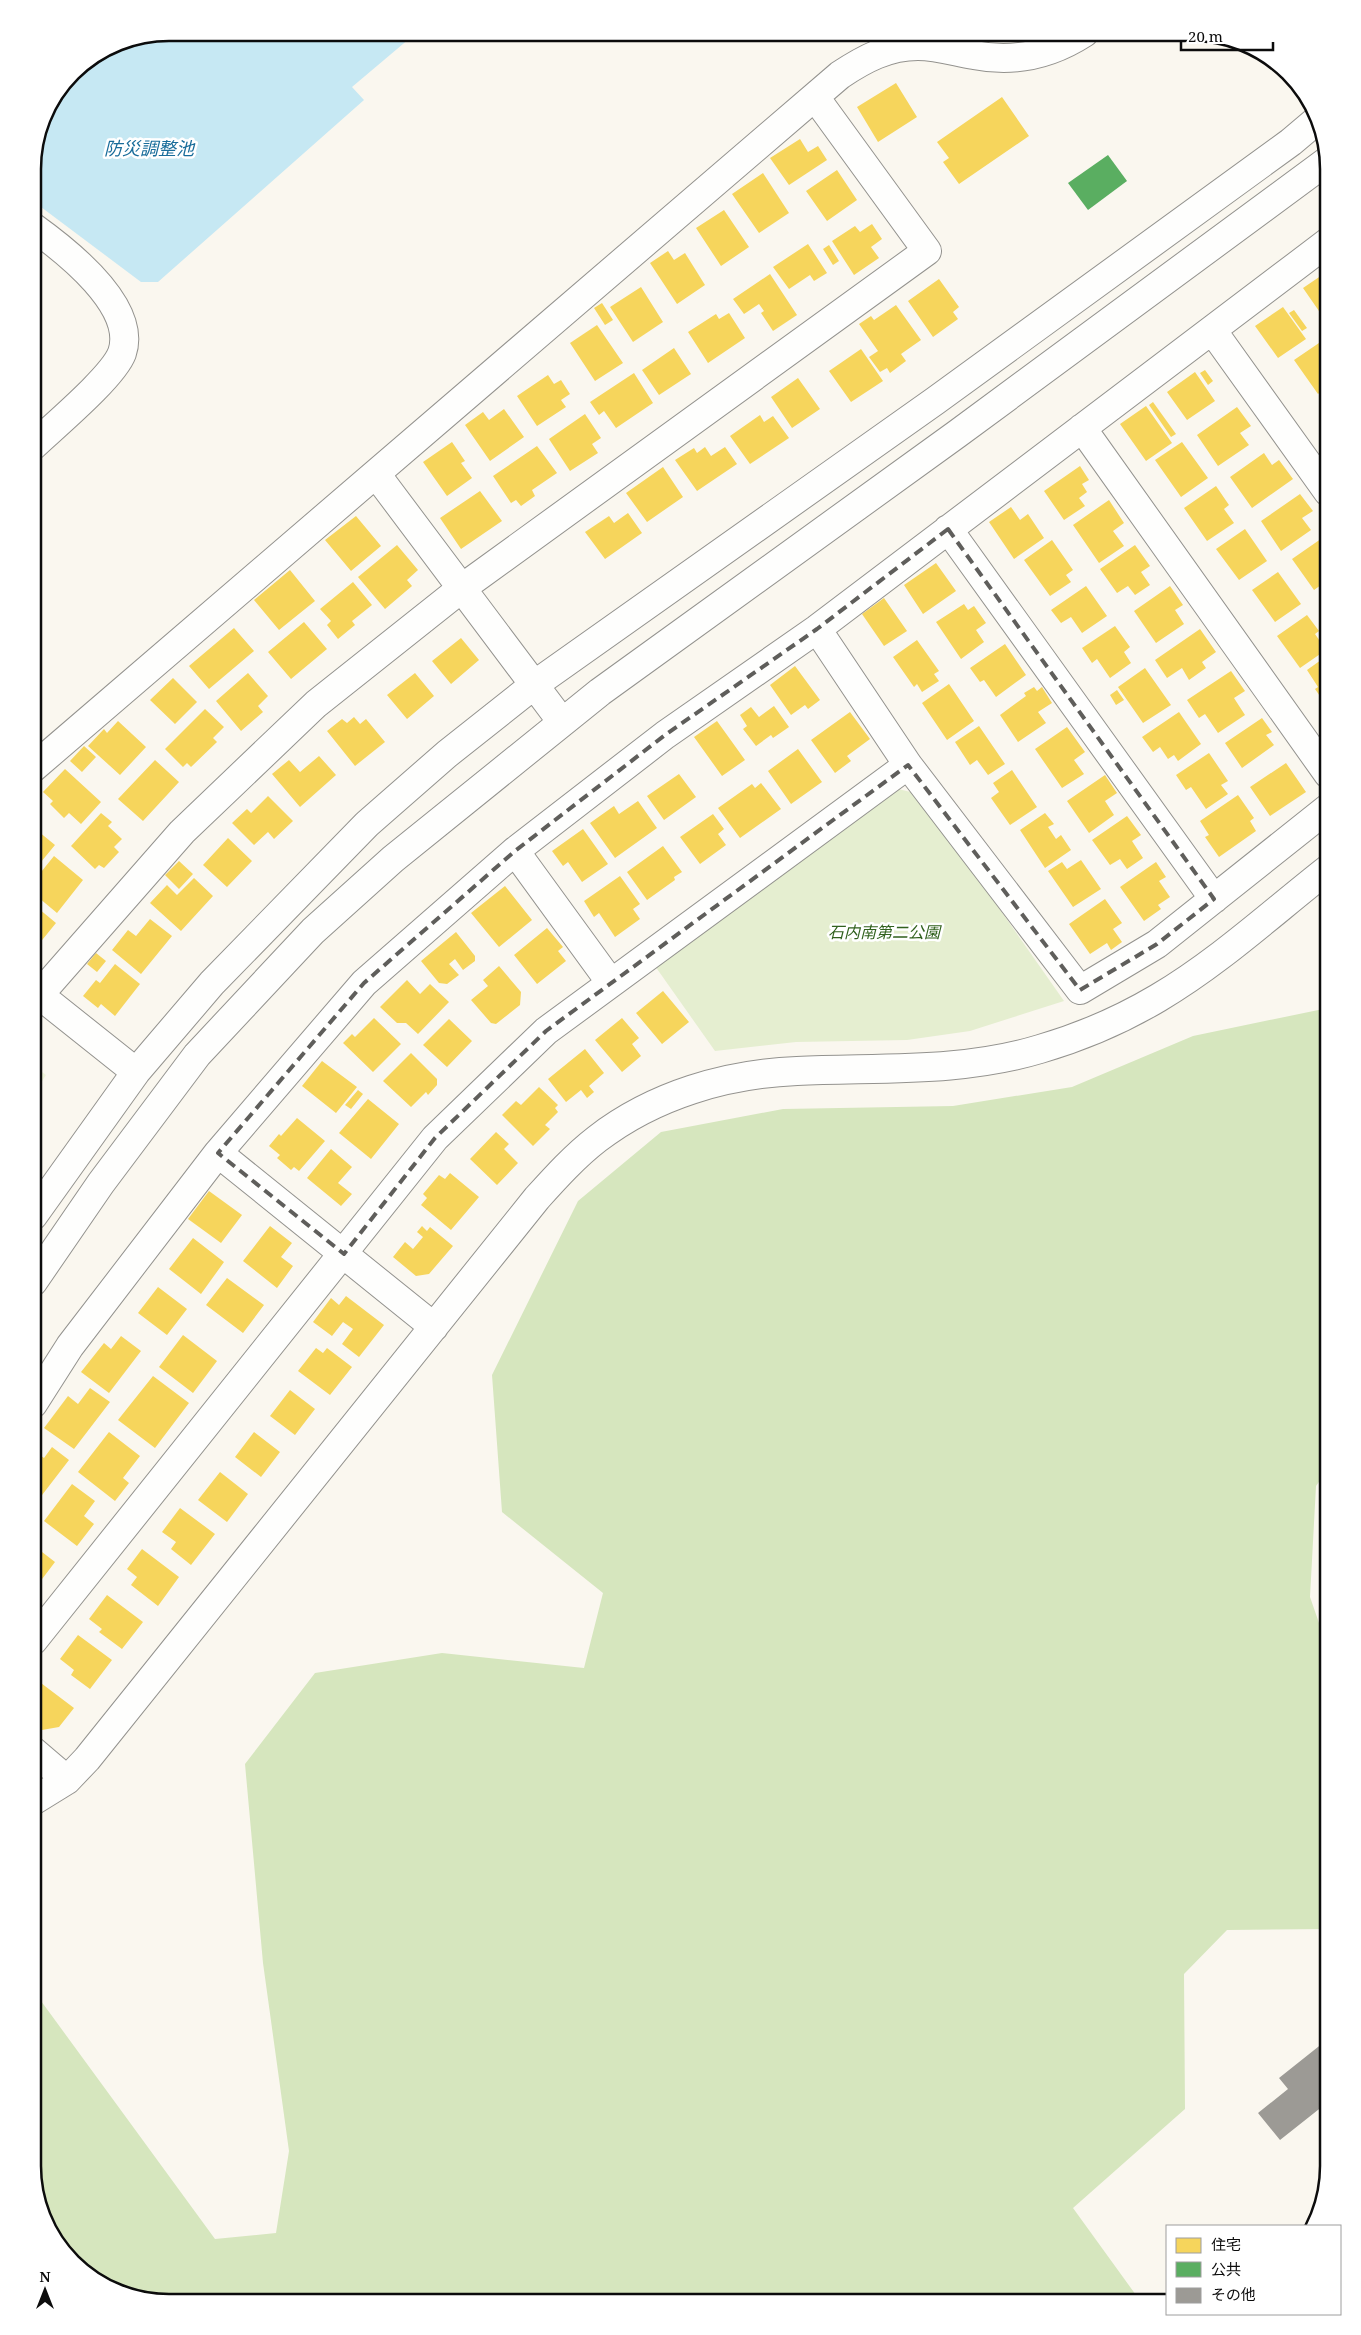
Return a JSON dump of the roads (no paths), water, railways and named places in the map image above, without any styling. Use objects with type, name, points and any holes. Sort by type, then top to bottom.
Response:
[{"type":"street","points":[[42,761],[840,75],[863,59],[890,49],[918,46],[999,59],[1023,58],[1046,52],[1071,42]]},
{"type":"street","points":[[42,987],[189,825],[316,704],[462,588],[927,251],[815,97]]},
{"type":"street","points":[[41,1204],[136,1072],[212,984],[367,824],[447,754],[534,685],[943,395],[1291,142],[1311,125]]},
{"type":"street","points":[[41,1270],[101,1183],[197,1055],[313,932],[393,858],[600,692],[957,434],[1320,166]]},
{"type":"street","points":[[42,234],[77,260],[112,302],[123,327],[122,353],[107,375],[42,437]]},
{"type":"street","points":[[41,1391],[70,1346],[218,1153],[364,984],[515,851],[665,735],[817,629],[1320,248]]},
{"type":"street","points":[[1212,330],[1320,481]]},
{"type":"street","points":[[1082,428],[1320,763]]},
{"type":"street","points":[[376,474],[562,722]]},
{"type":"street","points":[[948,529],[1214,899]]},
{"type":"street","points":[[817,629],[908,765],[1080,990],[1158,944],[1320,814]]},
{"type":"street","points":[[41,1631],[435,1138],[546,1031],[908,765]]},
{"type":"street","points":[[515,851],[611,984]]},
{"type":"street","points":[[41,1795],[67,1780],[87,1760],[537,1198],[565,1166],[598,1138],[634,1116],[672,1097],[712,1083],[754,1074],[796,1071],[909,1069],[974,1064],[1039,1050],[1092,1031],[1159,998],[1213,960],[1320,875]]},
{"type":"street","points":[[42,997],[136,1072]]},
{"type":"street","points":[[218,1153],[434,1327]]},
{"type":"street","points":[[41,1759],[67,1780]]},
{"type":"water","name":"防災調整池","points":[[406,41],[352,87],[364,100],[158,282],[141,282],[42,208],[42,152],[48,128],[63,98],[73,85],[91,68],[120,51],[152,42]]},
{"type":"park label","name":"石内南第二公園","points":[[884,932]]}]
